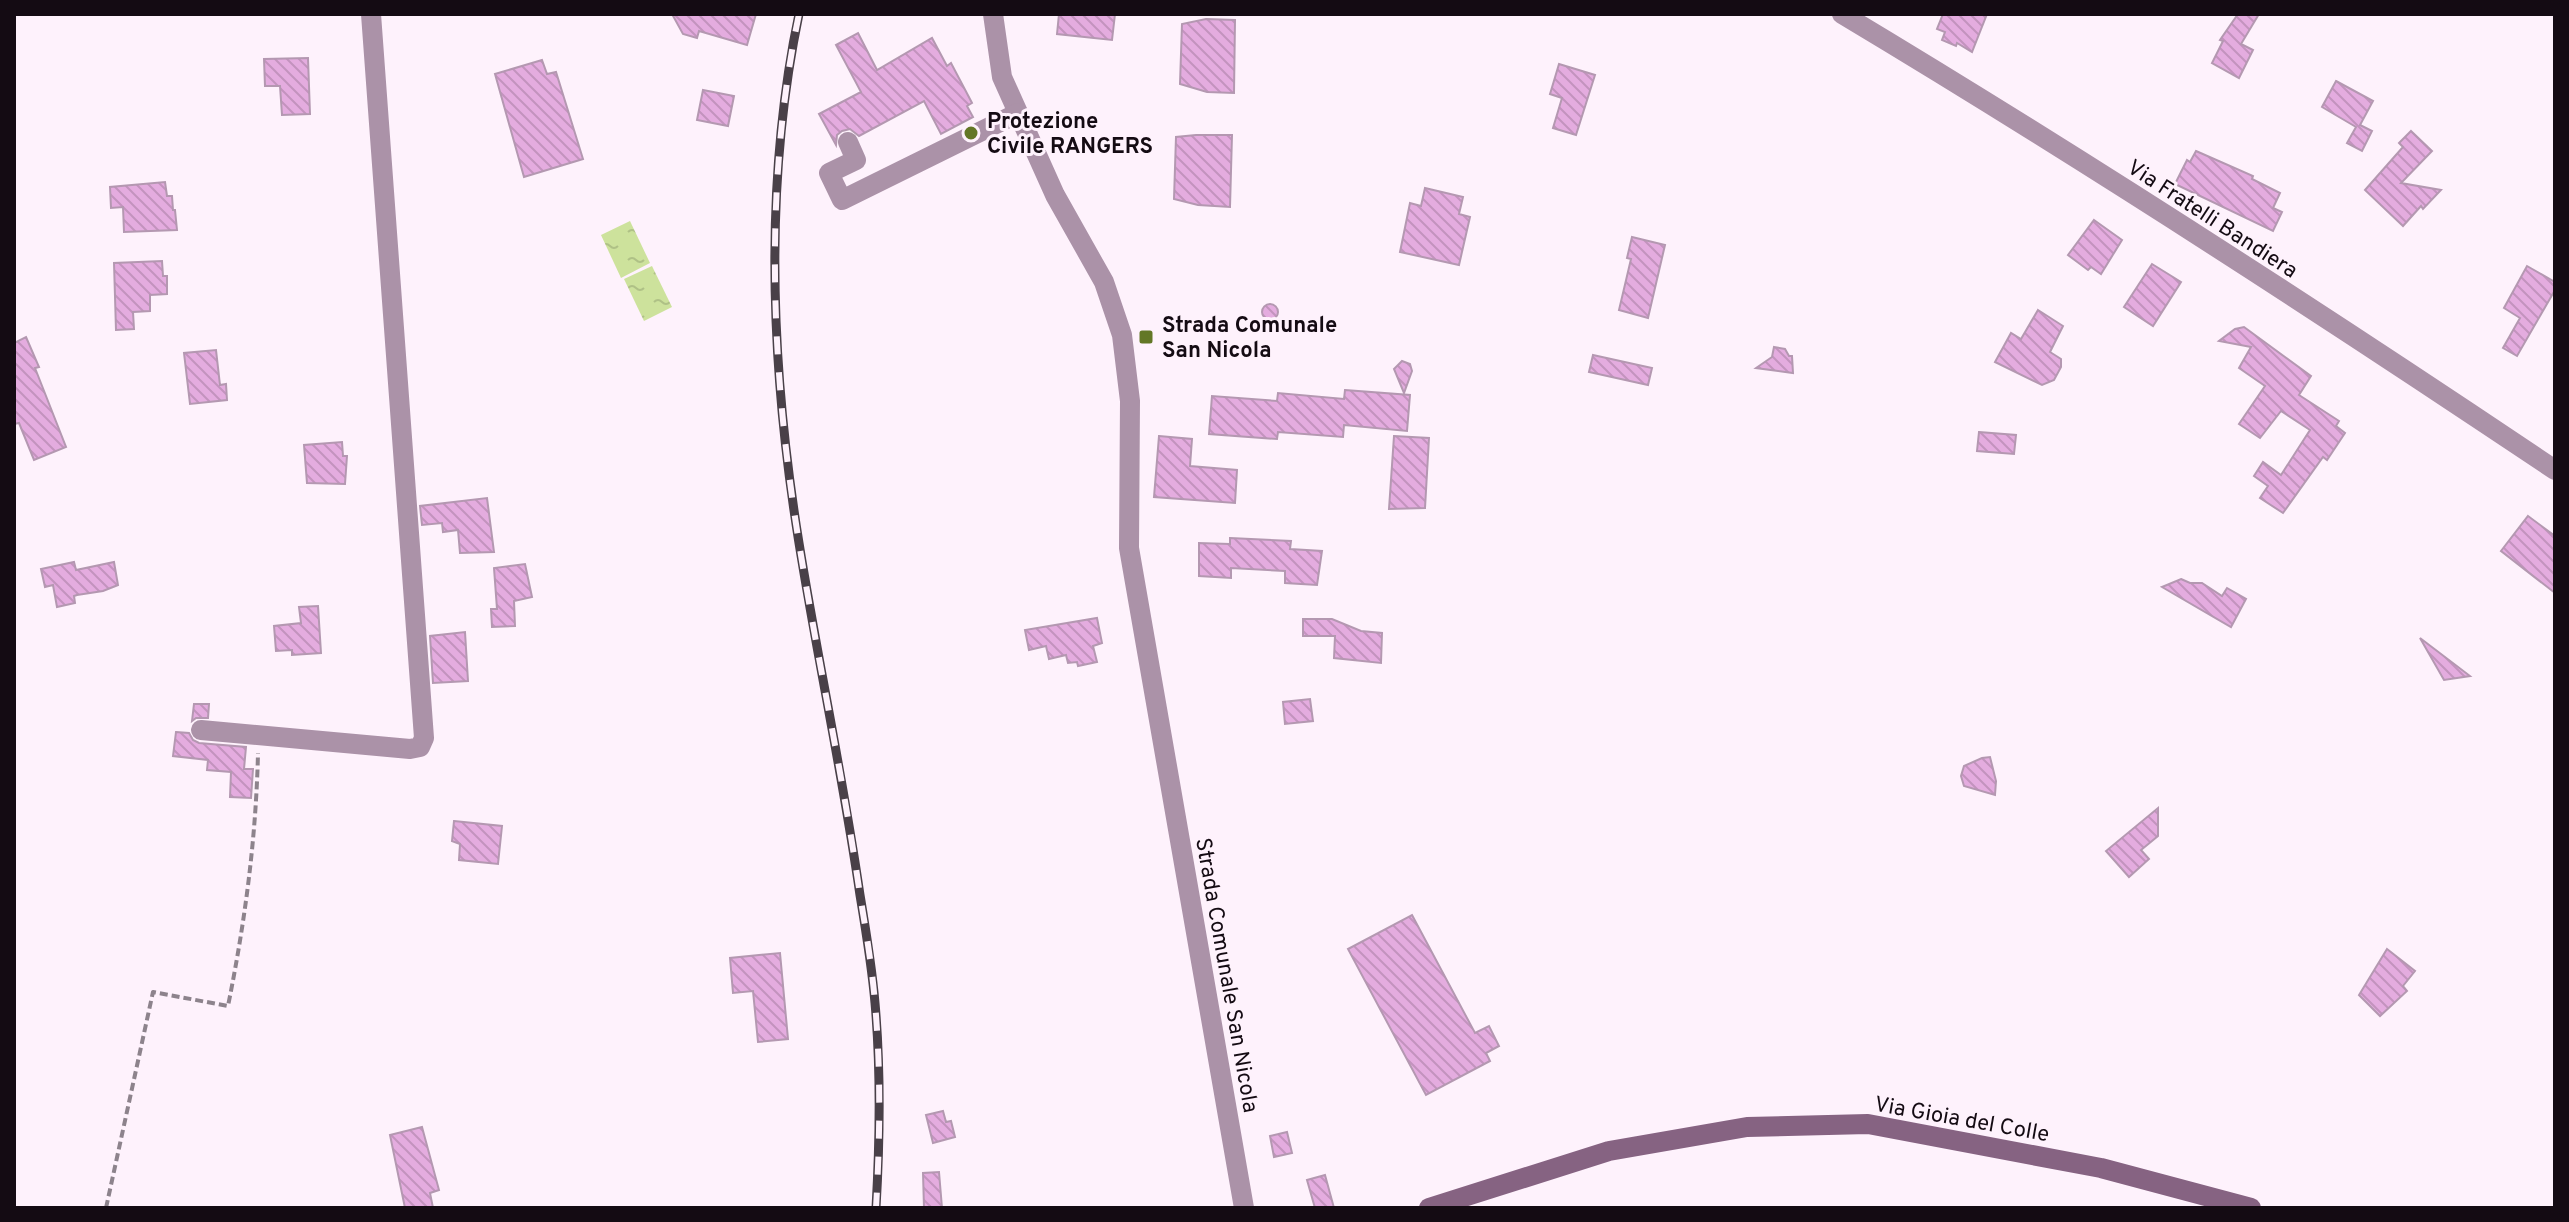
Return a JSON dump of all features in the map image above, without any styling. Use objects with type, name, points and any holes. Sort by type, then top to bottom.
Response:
[{"type":"main road","name":"Via Gioia del Colle","points":[[1429,1208],[1609,1151],[1747,1127],[1868,1124],[2101,1168],[2251,1208]]},
{"type":"street","points":[[201,730],[410,749],[420,747],[424,738],[371,14]]},
{"type":"street","name":"Strada Comunale San Nicola","points":[[993,14],[1002,77],[1055,195],[1104,282],[1122,335],[1130,401],[1129,548],[1244,1208]]},
{"type":"street","name":"Via Fratelli Bandiera","points":[[1842,14],[1976,95],[2403,368],[2555,470]]},
{"type":"street","points":[[848,142],[856,160],[829,173],[842,200],[1018,113]]},
{"type":"path","points":[[106,1208],[153,992],[228,1006],[245,918],[257,808],[258,735]]},
{"type":"water","points":[[630,221],[650,263],[621,278],[601,235]]},
{"type":"water","points":[[652,266],[672,307],[644,321],[624,279]]},
{"type":"building","points":[[672,14],[756,14],[747,45],[699,31],[697,38],[683,34]]},
{"type":"building","points":[[1059,14],[1115,14],[1112,40],[1057,34]]},
{"type":"building","points":[[1943,14],[1987,14],[1972,52],[1957,43],[1956,46],[1942,40],[1945,32],[1937,29]]},
{"type":"building","points":[[2238,14],[2259,14],[2241,44],[2253,50],[2239,78],[2212,63],[2223,41],[2220,40]]},
{"type":"building","points":[[1206,19],[1235,20],[1234,93],[1207,92],[1180,84],[1182,24]]},
{"type":"building","points":[[858,33],[877,70],[932,38],[947,66],[951,63],[972,103],[967,106],[973,117],[941,134],[924,101],[859,136],[850,129],[842,131],[837,135],[836,145],[819,114],[861,92],[836,45]]},
{"type":"building","points":[[308,58],[310,114],[282,115],[280,86],[265,86],[264,59]]},
{"type":"building","points":[[542,60],[547,74],[556,72],[583,159],[524,177],[495,74]]},
{"type":"building","points":[[1559,64],[1595,75],[1576,135],[1553,128],[1562,98],[1550,94]]},
{"type":"building","points":[[2336,81],[2373,101],[2360,125],[2372,131],[2362,151],[2347,143],[2356,127],[2322,107]]},
{"type":"building","points":[[703,90],[734,96],[728,126],[697,120]]},
{"type":"building","points":[[2411,131],[2432,151],[2401,183],[2441,190],[2403,226],[2365,190],[2403,147],[2399,143]]},
{"type":"building","points":[[1232,135],[1230,207],[1198,205],[1174,199],[1176,137]]},
{"type":"building","points":[[2196,151],[2253,176],[2252,179],[2280,193],[2273,208],[2282,212],[2273,231],[2175,184],[2187,160],[2190,162]]},
{"type":"building","points":[[165,182],[167,196],[172,196],[177,230],[124,232],[123,207],[111,208],[110,187]]},
{"type":"building","points":[[1425,188],[1463,197],[1459,214],[1470,217],[1459,265],[1400,252],[1410,203],[1421,206]]},
{"type":"building","points":[[2094,220],[2122,240],[2101,274],[2091,267],[2088,270],[2068,255]]},
{"type":"building","points":[[1632,237],[1665,245],[1648,318],[1619,310],[1631,259],[1627,258]]},
{"type":"building","points":[[162,261],[163,276],[167,276],[167,294],[150,295],[150,311],[133,312],[134,329],[116,330],[114,263]]},
{"type":"building","points":[[2152,264],[2181,282],[2153,326],[2124,307]]},
{"type":"building","points":[[2527,266],[2555,282],[2555,290],[2517,356],[2503,348],[2520,318],[2504,308]]},
{"type":"building","points":[[1267,304],[1273,304],[1278,312],[1276,318],[1267,320],[1262,315],[1262,309]]},
{"type":"building","points":[[2038,310],[2063,326],[2050,352],[2061,359],[2061,367],[2054,380],[2042,385],[1995,362],[2011,333],[2021,339]]},
{"type":"building","points":[[2244,327],[2311,376],[2299,395],[2339,421],[2336,426],[2345,433],[2327,460],[2323,457],[2283,513],[2260,498],[2268,486],[2254,476],[2263,462],[2281,475],[2310,430],[2281,411],[2260,438],[2239,424],[2265,386],[2239,368],[2251,347],[2219,341],[2235,329]]},
{"type":"building","points":[[26,337],[66,447],[34,460],[19,423],[14,424],[14,343]]},
{"type":"building","points":[[1774,347],[1785,349],[1792,356],[1793,373],[1756,368],[1772,357]]},
{"type":"building","points":[[216,350],[220,385],[226,384],[227,400],[190,404],[184,353]]},
{"type":"building","points":[[1593,355],[1652,368],[1648,385],[1589,372]]},
{"type":"building","points":[[1402,361],[1410,364],[1412,371],[1404,393],[1394,369]]},
{"type":"building","points":[[1345,390],[1410,395],[1407,431],[1344,425],[1343,437],[1278,432],[1277,439],[1209,434],[1212,396],[1277,401],[1278,393],[1344,399]]},
{"type":"building","points":[[1979,432],[2016,435],[2014,454],[1977,451]]},
{"type":"building","points":[[1159,436],[1192,439],[1190,466],[1237,470],[1235,503],[1154,497]]},
{"type":"building","points":[[1394,436],[1429,438],[1425,508],[1389,509]]},
{"type":"building","points":[[342,442],[343,456],[347,456],[345,484],[307,483],[304,445]]},
{"type":"building","points":[[487,498],[494,552],[460,553],[458,530],[443,532],[442,523],[422,525],[420,506]]},
{"type":"building","points":[[2528,516],[2555,536],[2555,593],[2501,551]]},
{"type":"building","points":[[1230,538],[1291,541],[1290,549],[1322,551],[1317,585],[1285,583],[1285,571],[1231,568],[1231,578],[1199,576],[1199,543],[1230,544]]},
{"type":"building","points":[[74,562],[76,570],[114,562],[118,585],[74,596],[75,603],[57,607],[53,585],[45,587],[41,569]]},
{"type":"building","points":[[525,564],[532,597],[514,601],[515,626],[492,627],[491,609],[497,609],[494,568]]},
{"type":"building","points":[[2181,579],[2202,583],[2222,596],[2227,588],[2246,599],[2231,627],[2162,587]]},
{"type":"building","points":[[318,606],[321,653],[292,655],[292,650],[276,651],[274,626],[301,623],[299,607]]},
{"type":"building","points":[[1097,618],[1102,643],[1093,646],[1097,662],[1078,666],[1077,662],[1068,663],[1066,655],[1049,659],[1046,646],[1029,650],[1025,630]]},
{"type":"building","points":[[1303,619],[1332,619],[1361,631],[1382,633],[1381,663],[1334,658],[1335,636],[1303,636]]},
{"type":"building","points":[[465,632],[468,681],[433,683],[430,636]]},
{"type":"building","points":[[2420,638],[2470,676],[2444,680]]},
{"type":"building","points":[[1310,699],[1313,721],[1285,724],[1283,702]]},
{"type":"building","points":[[194,704],[209,704],[208,718],[192,721]]},
{"type":"building","points":[[176,732],[189,733],[199,743],[246,747],[244,769],[253,769],[251,798],[230,797],[231,772],[207,770],[208,760],[173,756]]},
{"type":"building","points":[[1990,757],[1996,781],[1995,795],[1964,786],[1961,776],[1964,766]]},
{"type":"building","points":[[2158,808],[2158,836],[2141,850],[2149,859],[2129,877],[2106,851]]},
{"type":"building","points":[[454,821],[502,826],[498,864],[459,860],[460,844],[452,841]]},
{"type":"building","points":[[1412,915],[1475,1033],[1489,1026],[1499,1046],[1486,1053],[1490,1061],[1426,1095],[1348,949]]},
{"type":"building","points":[[2387,949],[2415,971],[2403,986],[2407,991],[2380,1016],[2359,995]]},
{"type":"building","points":[[780,953],[788,1039],[758,1042],[753,991],[733,993],[730,958]]},
{"type":"building","points":[[943,1111],[946,1122],[951,1121],[955,1137],[933,1143],[926,1115]]},
{"type":"building","points":[[422,1127],[439,1190],[430,1193],[433,1208],[405,1208],[390,1135]]},
{"type":"building","points":[[1287,1132],[1292,1153],[1274,1157],[1270,1136]]},
{"type":"building","points":[[939,1172],[942,1208],[924,1208],[923,1173]]},
{"type":"building","points":[[1325,1175],[1334,1208],[1315,1208],[1307,1180]]},
{"type":"railway","points":[[799,14],[780,145],[776,211],[777,345],[789,478],[872,976],[879,1080],[876,1208]]},
{"type":"place","name":"Protezione Civile RANGERS","points":[[971,133]]},
{"type":"place","name":"Strada Comunale San Nicola","points":[[1146,337]]}]
